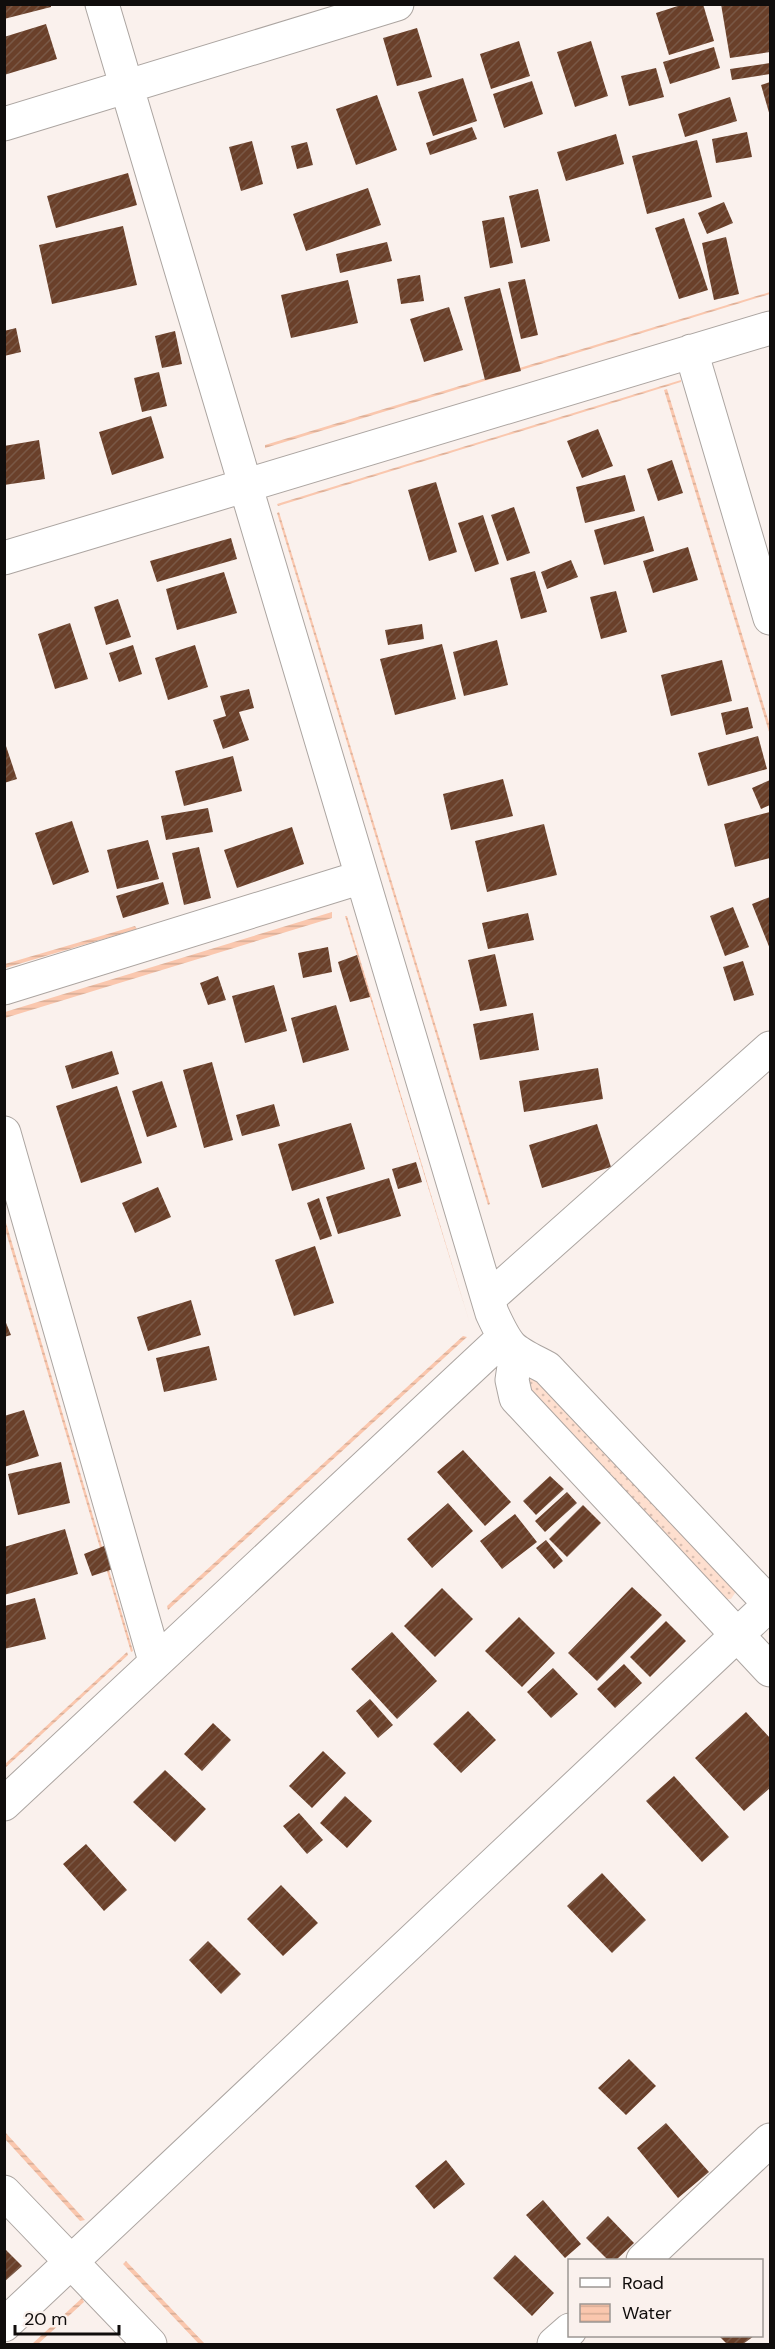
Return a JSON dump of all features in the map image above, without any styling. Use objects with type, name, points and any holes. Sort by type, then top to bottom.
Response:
[{"type":"street","points":[[102,4],[488,1299],[510,1346],[512,1380],[516,1398],[771,1670]]},
{"type":"street","points":[[4,124],[397,4]]},
{"type":"street","points":[[4,558],[771,328]]},
{"type":"street","points":[[692,351],[771,618]]},
{"type":"street","points":[[4,988],[362,877]]},
{"type":"street","points":[[488,1299],[771,1048]]},
{"type":"street","points":[[4,1133],[155,1661]]},
{"type":"street","points":[[4,1804],[155,1661],[510,1346]]},
{"type":"street","points":[[4,2325],[771,1604],[548,1368],[510,1346]]},
{"type":"street","points":[[644,2259],[771,2140]]},
{"type":"street","points":[[4,2192],[150,2344]]},
{"type":"street","points":[[554,2344],[568,2332]]},
{"type":"shaded area","points":[[529,1373],[737,1590],[731,1599],[723,1599],[524,1387]]},
{"type":"water","points":[[770,292],[770,294],[265,448],[265,445]]},
{"type":"water","points":[[681,380],[681,382],[278,506],[277,504]]},
{"type":"water","points":[[667,389],[770,726],[770,735],[664,390]]},
{"type":"water","points":[[279,512],[490,1204],[488,1205],[277,513]]},
{"type":"water","points":[[332,912],[332,918],[5,1018],[5,1012]]},
{"type":"water","points":[[345,916],[347,916],[470,1324]]},
{"type":"water","points":[[135,926],[137,929],[5,968],[5,964]]},
{"type":"water","points":[[4,1216],[133,1651],[131,1652],[5,1229]]},
{"type":"water","points":[[463,1336],[467,1337],[168,1610],[167,1606]]},
{"type":"water","points":[[127,1652],[128,1655],[5,1768],[5,1764]]},
{"type":"water","points":[[5,2132],[85,2220],[80,2221],[5,2139]]},
{"type":"water","points":[[126,2261],[205,2344],[199,2344],[123,2264]]},
{"type":"water","points":[[82,2298],[84,2302],[38,2344],[32,2344]]},
{"type":"building","points":[[4,4],[51,4],[51,7],[4,19]]},
{"type":"building","points":[[684,4],[703,4],[714,41],[669,55],[656,13]]},
{"type":"building","points":[[721,4],[770,4],[770,52],[730,58]]},
{"type":"building","points":[[46,24],[57,59],[4,75],[4,37]]},
{"type":"building","points":[[417,28],[432,77],[397,86],[383,38]]},
{"type":"building","points":[[519,41],[530,76],[491,89],[480,54]]},
{"type":"building","points":[[591,41],[608,96],[575,107],[557,52]]},
{"type":"building","points":[[714,47],[720,68],[670,84],[663,62]]},
{"type":"building","points":[[770,63],[770,74],[732,80],[730,69]]},
{"type":"building","points":[[656,68],[664,97],[629,106],[621,76]]},
{"type":"building","points":[[463,78],[477,121],[433,136],[418,92]]},
{"type":"building","points":[[532,81],[543,114],[504,128],[493,94]]},
{"type":"building","points":[[770,82],[770,116],[761,85]]},
{"type":"building","points":[[377,95],[397,150],[356,165],[336,109]]},
{"type":"building","points":[[730,97],[737,121],[685,137],[678,114]]},
{"type":"building","points":[[472,127],[477,139],[430,155],[426,143]]},
{"type":"building","points":[[747,132],[752,157],[716,163],[712,139]]},
{"type":"building","points":[[616,134],[624,164],[566,181],[557,152]]},
{"type":"building","points":[[697,140],[712,197],[647,214],[632,156]]},
{"type":"building","points":[[252,141],[263,184],[241,191],[229,147]]},
{"type":"building","points":[[307,142],[313,165],[297,169],[291,146]]},
{"type":"building","points":[[128,173],[137,205],[56,228],[47,196]]},
{"type":"building","points":[[368,188],[381,225],[306,251],[293,214]]},
{"type":"building","points":[[538,189],[550,241],[521,248],[509,196]]},
{"type":"building","points":[[724,202],[733,223],[707,234],[698,213]]},
{"type":"building","points":[[504,217],[513,263],[490,268],[482,221]]},
{"type":"building","points":[[684,218],[708,290],[679,299],[655,228]]},
{"type":"building","points":[[123,226],[137,285],[52,304],[39,245]]},
{"type":"building","points":[[726,237],[739,294],[714,300],[702,243]]},
{"type":"building","points":[[387,242],[392,261],[340,273],[336,254]]},
{"type":"building","points":[[420,275],[424,301],[401,304],[397,279]]},
{"type":"building","points":[[525,279],[538,335],[521,339],[508,282]]},
{"type":"building","points":[[348,280],[358,323],[291,338],[281,295]]},
{"type":"building","points":[[500,288],[521,371],[485,380],[464,297]]},
{"type":"building","points":[[449,307],[463,350],[424,362],[410,319]]},
{"type":"building","points":[[16,328],[21,352],[4,356],[4,331]]},
{"type":"building","points":[[175,331],[182,364],[162,368],[155,336]]},
{"type":"building","points":[[159,372],[167,406],[142,412],[134,378]]},
{"type":"building","points":[[151,416],[164,458],[112,475],[99,432]]},
{"type":"building","points":[[598,429],[613,466],[582,478],[567,441]]},
{"type":"building","points":[[39,440],[45,479],[4,485],[4,446]]},
{"type":"building","points":[[672,460],[683,493],[658,501],[647,469]]},
{"type":"building","points":[[625,475],[635,511],[585,523],[576,487]]},
{"type":"building","points":[[436,482],[457,552],[429,561],[408,490]]},
{"type":"building","points":[[514,507],[530,553],[507,561],[491,515]]},
{"type":"building","points":[[483,515],[499,564],[475,572],[458,523]]},
{"type":"building","points":[[644,516],[654,551],[604,565],[594,530]]},
{"type":"building","points":[[231,538],[237,559],[157,582],[150,561]]},
{"type":"building","points":[[688,547],[698,580],[653,593],[643,561]]},
{"type":"building","points":[[571,560],[578,577],[547,589],[541,572]]},
{"type":"building","points":[[535,571],[547,612],[521,619],[510,578]]},
{"type":"building","points":[[224,572],[237,613],[177,630],[166,589]]},
{"type":"building","points":[[616,591],[627,632],[601,639],[590,597]]},
{"type":"building","points":[[118,599],[131,637],[106,645],[94,607]]},
{"type":"building","points":[[70,623],[88,679],[55,689],[38,634]]},
{"type":"building","points":[[422,624],[424,639],[388,645],[385,630]]},
{"type":"building","points":[[497,640],[508,685],[464,696],[453,652]]},
{"type":"building","points":[[442,644],[456,699],[395,715],[380,659]]},
{"type":"building","points":[[133,645],[142,674],[119,682],[109,653]]},
{"type":"building","points":[[195,645],[208,687],[168,700],[155,658]]},
{"type":"building","points":[[722,660],[732,701],[671,716],[661,675]]},
{"type":"building","points":[[249,689],[254,708],[239,712],[249,740],[223,749],[213,720],[226,716],[220,696]]},
{"type":"building","points":[[748,707],[753,728],[726,735],[721,713]]},
{"type":"building","points":[[758,736],[767,769],[708,786],[698,753]]},
{"type":"building","points":[[4,740],[17,779],[4,783]]},
{"type":"building","points":[[233,756],[242,791],[184,806],[175,771]]},
{"type":"building","points":[[503,779],[513,816],[451,830],[443,794]]},
{"type":"building","points":[[770,780],[770,805],[761,809],[752,788]]},
{"type":"building","points":[[208,808],[213,832],[166,840],[161,816]]},
{"type":"building","points":[[770,812],[770,858],[735,867],[724,824]]},
{"type":"building","points":[[72,821],[89,872],[53,885],[35,833]]},
{"type":"building","points":[[544,824],[557,875],[487,892],[475,841]]},
{"type":"building","points":[[292,827],[304,864],[237,888],[224,850]]},
{"type":"building","points":[[148,840],[159,879],[117,889],[107,850]]},
{"type":"building","points":[[199,847],[211,898],[184,905],[172,853]]},
{"type":"building","points":[[163,882],[169,904],[123,918],[116,896]]},
{"type":"building","points":[[770,897],[770,949],[752,904]]},
{"type":"building","points":[[733,907],[749,947],[725,956],[710,916]]},
{"type":"building","points":[[528,913],[534,940],[488,949],[482,923]]},
{"type":"building","points":[[328,947],[332,972],[303,978],[298,953]]},
{"type":"building","points":[[495,954],[507,1006],[480,1011],[468,960]]},
{"type":"building","points":[[357,955],[370,997],[350,1002],[338,962]]},
{"type":"building","points":[[743,961],[754,995],[734,1001],[723,967]]},
{"type":"building","points":[[218,976],[226,1000],[208,1005],[200,983]]},
{"type":"building","points":[[274,985],[287,1031],[245,1043],[232,996]]},
{"type":"building","points":[[336,1005],[349,1050],[303,1063],[291,1018]]},
{"type":"building","points":[[533,1013],[539,1050],[480,1060],[473,1024]]},
{"type":"building","points":[[112,1051],[119,1074],[72,1089],[65,1066]]},
{"type":"building","points":[[212,1062],[233,1140],[204,1148],[183,1070]]},
{"type":"building","points":[[598,1068],[603,1099],[524,1112],[519,1081]]},
{"type":"building","points":[[162,1081],[177,1127],[147,1137],[132,1091]]},
{"type":"building","points":[[117,1086],[142,1163],[81,1183],[56,1106]]},
{"type":"building","points":[[274,1104],[280,1126],[242,1136],[236,1115]]},
{"type":"building","points":[[351,1123],[365,1169],[292,1191],[278,1144]]},
{"type":"building","points":[[597,1124],[611,1167],[542,1188],[529,1145]]},
{"type":"building","points":[[416,1162],[422,1182],[398,1189],[392,1169]]},
{"type":"building","points":[[389,1178],[401,1216],[338,1234],[326,1197]]},
{"type":"building","points":[[158,1187],[171,1217],[135,1233],[122,1203]]},
{"type":"building","points":[[319,1198],[332,1236],[320,1240],[307,1203]]},
{"type":"building","points":[[315,1246],[334,1303],[294,1316],[275,1260]]},
{"type":"building","points":[[191,1300],[201,1335],[148,1351],[137,1317]]},
{"type":"building","points":[[4,1318],[11,1335],[4,1337]]},
{"type":"building","points":[[209,1346],[217,1380],[164,1392],[156,1358]]},
{"type":"building","points":[[24,1410],[39,1456],[4,1467],[4,1416]]},
{"type":"building","points":[[463,1450],[511,1502],[485,1526],[437,1472]]},
{"type":"building","points":[[61,1462],[70,1503],[18,1515],[8,1474]]},
{"type":"building","points":[[550,1476],[564,1489],[536,1515],[523,1501]]},
{"type":"building","points":[[567,1492],[577,1503],[545,1532],[535,1521]]},
{"type":"building","points":[[448,1503],[473,1531],[432,1568],[407,1539]]},
{"type":"building","points":[[583,1505],[601,1523],[567,1557],[549,1539]]},
{"type":"building","points":[[515,1514],[537,1542],[502,1569],[480,1541]]},
{"type":"building","points":[[65,1529],[78,1574],[4,1595],[4,1547]]},
{"type":"building","points":[[546,1540],[563,1561],[554,1569],[536,1548]]},
{"type":"building","points":[[104,1546],[113,1569],[92,1576],[84,1554]]},
{"type":"building","points":[[632,1587],[662,1615],[597,1681],[568,1653]]},
{"type":"building","points":[[442,1588],[473,1619],[435,1657],[404,1626]]},
{"type":"building","points":[[35,1598],[46,1639],[4,1649],[4,1606]]},
{"type":"building","points":[[519,1617],[555,1653],[522,1687],[485,1651]]},
{"type":"building","points":[[666,1621],[686,1641],[650,1677],[630,1657]]},
{"type":"building","points":[[392,1632],[437,1681],[397,1719],[351,1669]]},
{"type":"building","points":[[624,1664],[642,1683],[615,1708],[597,1689]]},
{"type":"building","points":[[553,1668],[578,1694],[551,1718],[527,1692]]},
{"type":"building","points":[[370,1699],[393,1725],[378,1738],[356,1711]]},
{"type":"building","points":[[468,1711],[496,1740],[461,1773],[433,1744]]},
{"type":"building","points":[[746,1712],[770,1738],[770,1788],[744,1811],[695,1758]]},
{"type":"building","points":[[213,1723],[231,1740],[202,1771],[184,1754]]},
{"type":"building","points":[[323,1751],[346,1773],[312,1808],[289,1786]]},
{"type":"building","points":[[165,1770],[206,1809],[175,1842],[133,1802]]},
{"type":"building","points":[[674,1776],[729,1837],[702,1862],[646,1801]]},
{"type":"building","points":[[345,1796],[372,1821],[347,1848],[320,1823]]},
{"type":"building","points":[[299,1813],[323,1840],[307,1854],[283,1826]]},
{"type":"building","points":[[86,1844],[127,1890],[104,1911],[63,1864]]},
{"type":"building","points":[[602,1873],[646,1920],[612,1953],[567,1906]]},
{"type":"building","points":[[281,1885],[318,1923],[283,1956],[247,1919]]},
{"type":"building","points":[[208,1941],[241,1974],[221,1994],[189,1960]]},
{"type":"building","points":[[629,2059],[656,2086],[626,2115],[598,2088]]},
{"type":"building","points":[[666,2123],[709,2172],[678,2198],[637,2148]]},
{"type":"building","points":[[446,2160],[465,2184],[434,2209],[415,2186]]},
{"type":"building","points":[[543,2200],[581,2244],[565,2258],[526,2215]]},
{"type":"building","points":[[608,2216],[634,2243],[617,2259],[607,2259],[586,2238]]},
{"type":"building","points":[[4,2248],[22,2266],[4,2282]]},
{"type":"building","points":[[515,2255],[554,2293],[532,2316],[493,2278]]},
{"type":"building","points":[[720,2337],[753,2337],[743,2344],[727,2344]]}]
